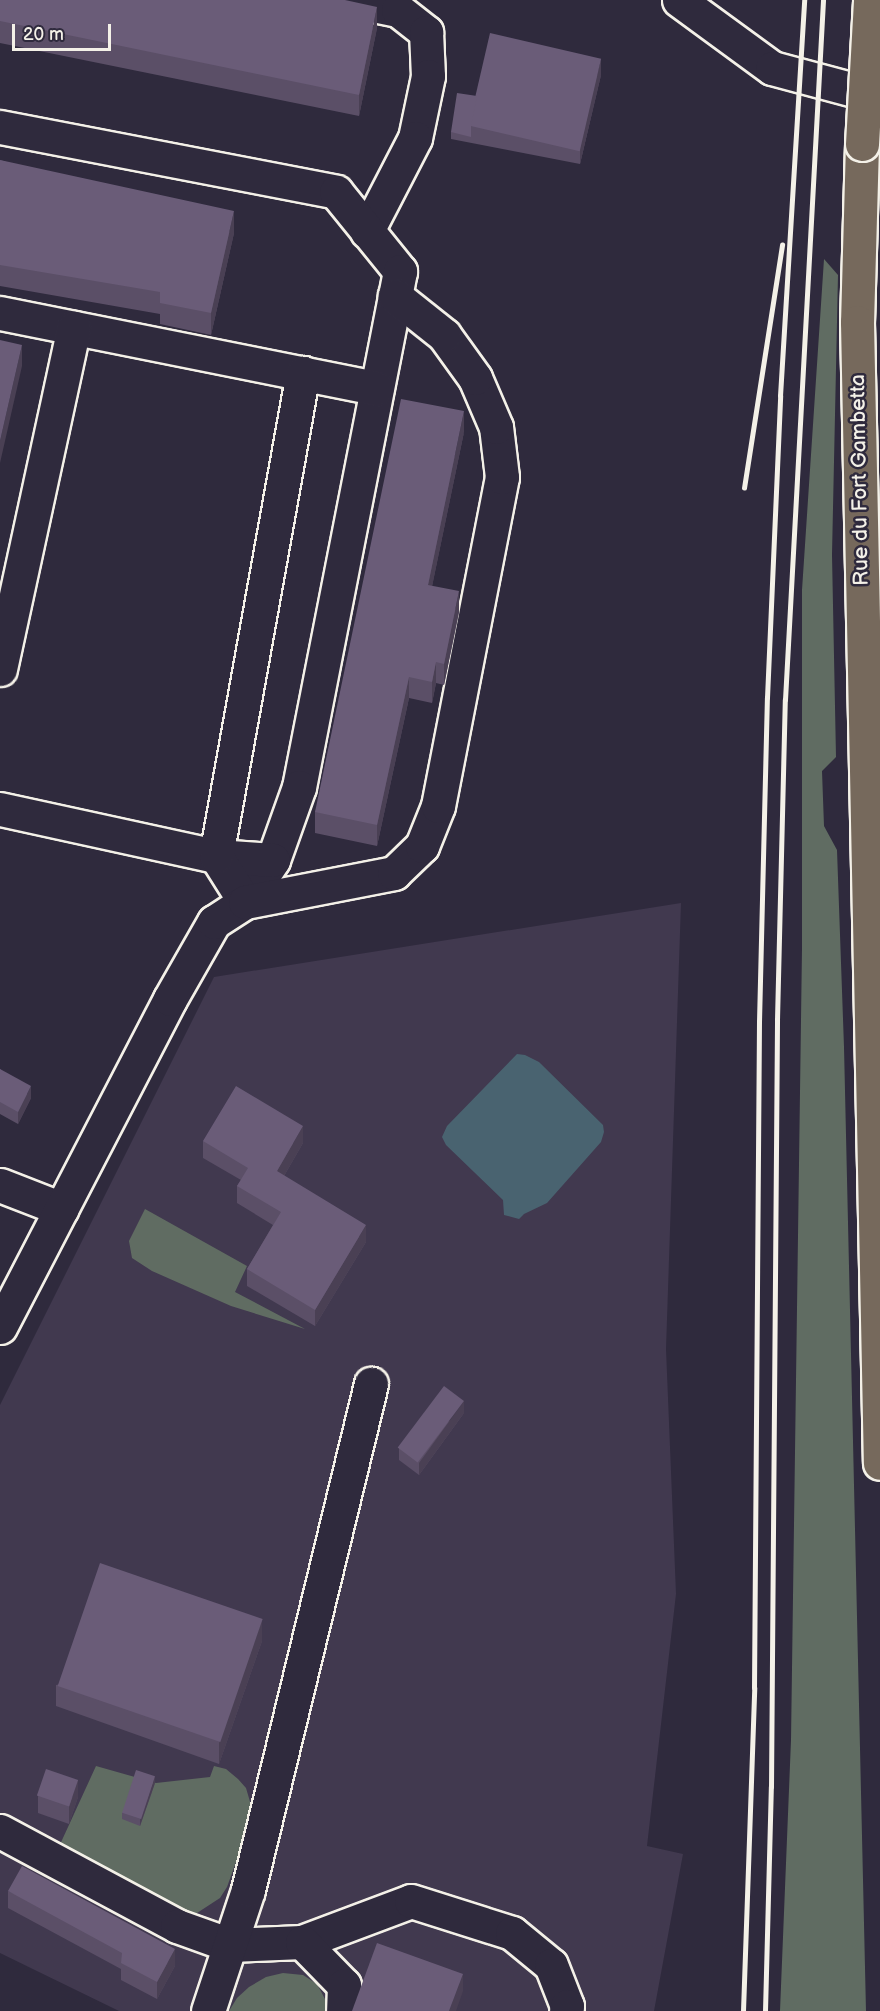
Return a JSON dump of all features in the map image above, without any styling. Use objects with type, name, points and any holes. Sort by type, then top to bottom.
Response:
[{"type":"main road","name":"Rue du Fort Gambetta","points":[[870,0],[862,144],[857,334],[880,1463]]},
{"type":"lane","points":[[349,0],[398,10],[426,32],[428,76],[415,138],[367,231]]},
{"type":"lane","points":[[679,0],[772,68],[880,97]]},
{"type":"lane","points":[[0,127],[336,192],[400,271],[299,787],[273,860],[245,902]]},
{"type":"lane","points":[[0,1327],[194,953],[214,922],[245,902],[394,873],[422,846],[438,806],[502,477],[496,427],[475,378],[444,334],[395,296]]},
{"type":"lane","points":[[0,313],[377,388]]},
{"type":"lane","points":[[0,669],[74,328]]},
{"type":"lane","points":[[245,902],[216,856],[303,373]]},
{"type":"lane","points":[[0,809],[216,856],[273,860]]},
{"type":"lane","points":[[0,1185],[62,1209]]},
{"type":"lane","points":[[208,2011],[248,1890],[277,1779],[371,1384]]},
{"type":"lane","points":[[0,1831],[177,1926],[230,1945],[302,1942],[411,1901],[512,1933],[551,1965],[567,2006],[566,2011]]},
{"type":"lane","points":[[302,1942],[344,1985],[343,2011]]},
{"type":"shaded area","points":[[824,259],[838,275],[832,555],[836,757],[822,771],[824,826],[837,850],[844,1047],[866,2011],[780,2011],[791,1740],[802,948],[802,590]]},
{"type":"shaded area","points":[[681,903],[666,1349],[676,1594],[647,1846],[683,1854],[654,2011],[119,2011],[0,1953],[0,1405],[214,977]]},
{"type":"shaded area","points":[[145,1209],[247,1266],[235,1292],[305,1329],[231,1306],[152,1271],[132,1258],[129,1241]]},
{"type":"shaded area","points":[[96,1766],[156,1783],[210,1777],[214,1766],[226,1769],[238,1779],[246,1788],[251,1805],[248,1829],[227,1887],[220,1898],[197,1913],[184,1914],[57,1851]]},
{"type":"shaded area","points":[[283,1973],[303,1975],[317,1984],[325,1999],[327,2011],[229,2011],[237,1998],[249,1987],[266,1977]]},
{"type":"water","points":[[517,1054],[539,1062],[603,1125],[604,1132],[601,1142],[547,1203],[524,1214],[519,1219],[504,1215],[503,1200],[446,1145],[442,1137],[447,1126]]},
{"type":"building","points":[[0,0],[345,0],[377,7],[359,95],[0,21]]},
{"type":"building","points":[[490,33],[601,59],[580,151],[469,126]]},
{"type":"building","points":[[457,93],[477,96],[471,137],[451,132]]},
{"type":"building","points":[[0,160],[234,211],[211,313],[160,303],[160,292],[0,265]]},
{"type":"building","points":[[0,340],[22,345],[0,441]]},
{"type":"building","points":[[401,399],[464,411],[428,585],[459,591],[444,664],[436,662],[432,682],[409,677],[377,825],[315,812]]},
{"type":"building","points":[[0,1069],[31,1086],[18,1112],[0,1102]]},
{"type":"building","points":[[236,1086],[303,1126],[277,1171],[366,1225],[315,1310],[247,1269],[281,1212],[237,1186],[248,1168],[203,1141]]},
{"type":"building","points":[[444,1386],[464,1401],[418,1463],[398,1447]]},
{"type":"building","points":[[100,1563],[263,1619],[220,1742],[58,1686]]},
{"type":"building","points":[[46,1769],[78,1780],[69,1807],[37,1795]]},
{"type":"building","points":[[136,1770],[155,1776],[141,1819],[122,1813]]},
{"type":"building","points":[[22,1866],[175,1949],[157,1982],[121,1963],[122,1953],[8,1891]]},
{"type":"building","points":[[377,1943],[463,1974],[449,2011],[352,2011]]},
{"type":"railway","points":[[743,2011],[754,1688],[759,1022],[767,698],[780,396],[804,0]]},
{"type":"railway","points":[[765,2011],[771,1787],[777,1020],[785,700],[823,0]]},
{"type":"railway","points":[[744,488],[782,245]]}]
